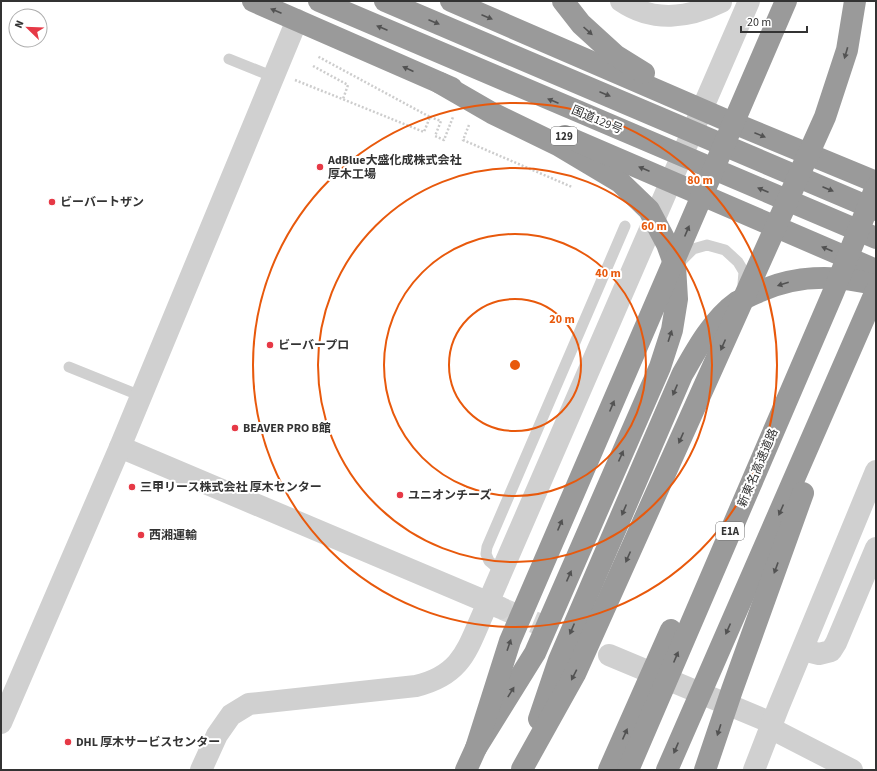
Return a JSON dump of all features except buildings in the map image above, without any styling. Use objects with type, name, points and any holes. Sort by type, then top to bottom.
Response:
[{"type":"highway","name":"129","points":[[253,1],[876,270]]},
{"type":"highway","name":"国道129号","points":[[318,1],[876,238]]},
{"type":"highway","points":[[385,1],[876,210]]},
{"type":"highway","points":[[451,1],[726,120],[876,182]]},
{"type":"highway","points":[[563,1],[581,24],[615,55],[655,80],[726,120]]},
{"type":"highway","points":[[466,770],[476,748],[510,642],[786,1]]},
{"type":"highway","points":[[522,770],[575,674],[825,117],[847,50],[855,1]]},
{"type":"highway","points":[[440,83],[492,113],[558,145],[620,182],[649,210],[667,244],[676,266],[677,299],[675,315],[672,330],[660,367],[535,653],[476,748]]},
{"type":"highway","name":"新東名高速道路","points":[[628,770],[833,293],[876,187]]},
{"type":"highway","points":[[522,770],[559,660],[682,375],[698,346],[719,319],[737,302],[764,289],[796,280],[828,278],[858,280],[876,285]]},
{"type":"highway","points":[[609,770],[741,474],[833,293]]},
{"type":"highway","points":[[667,770],[873,299]]},
{"type":"highway","points":[[705,770],[732,690],[873,299]]},
{"type":"street","points":[[621,1],[646,12],[671,16],[695,13],[721,2]]},
{"type":"street","points":[[201,770],[217,734],[232,715],[249,704],[416,686],[429,683],[441,677],[464,657],[495,606],[502,572],[749,1]]},
{"type":"street","points":[[1,723],[141,396],[282,77],[297,20]]},
{"type":"street","points":[[120,447],[495,606]]},
{"type":"street","points":[[754,770],[876,471]]},
{"type":"street","points":[[802,650],[818,654],[831,651],[836,643],[876,548]]},
{"type":"street","points":[[610,655],[772,724],[776,730],[852,770]]},
{"type":"lane","points":[[229,59],[282,77]]},
{"type":"lane","points":[[502,572],[489,561],[486,554],[487,547],[625,226]]},
{"type":"lane","points":[[676,266],[694,249],[707,245],[725,250],[738,262],[744,272],[743,286],[737,302]]},
{"type":"lane","points":[[69,367],[141,396]]},
{"type":"path","points":[[317,56],[430,117],[441,121],[435,136],[444,140],[453,117]]},
{"type":"path","points":[[313,66],[348,86],[342,98]]},
{"type":"path","points":[[282,77],[342,98],[424,132],[430,117]]},
{"type":"path","points":[[469,125],[463,140],[572,187]]},
{"type":"tunnel","points":[[503,609],[586,644]]},
{"type":"place","name":"AdBlue大盛化成株式会社 厚木工場","points":[[320,167]]},
{"type":"place","name":"ビーバートザン","points":[[52,202]]},
{"type":"place","name":"ビーバープロ","points":[[270,345]]},
{"type":"place","name":"BEAVER PRO B館","points":[[235,428]]},
{"type":"place","name":"三甲リース株式会社 厚木センター","points":[[132,487]]},
{"type":"place","name":"ユニオンチーズ","points":[[400,495]]},
{"type":"place","name":"西湘運輸","points":[[141,535]]},
{"type":"place","name":"DHL 厚木サービスセンター","points":[[68,742]]}]
